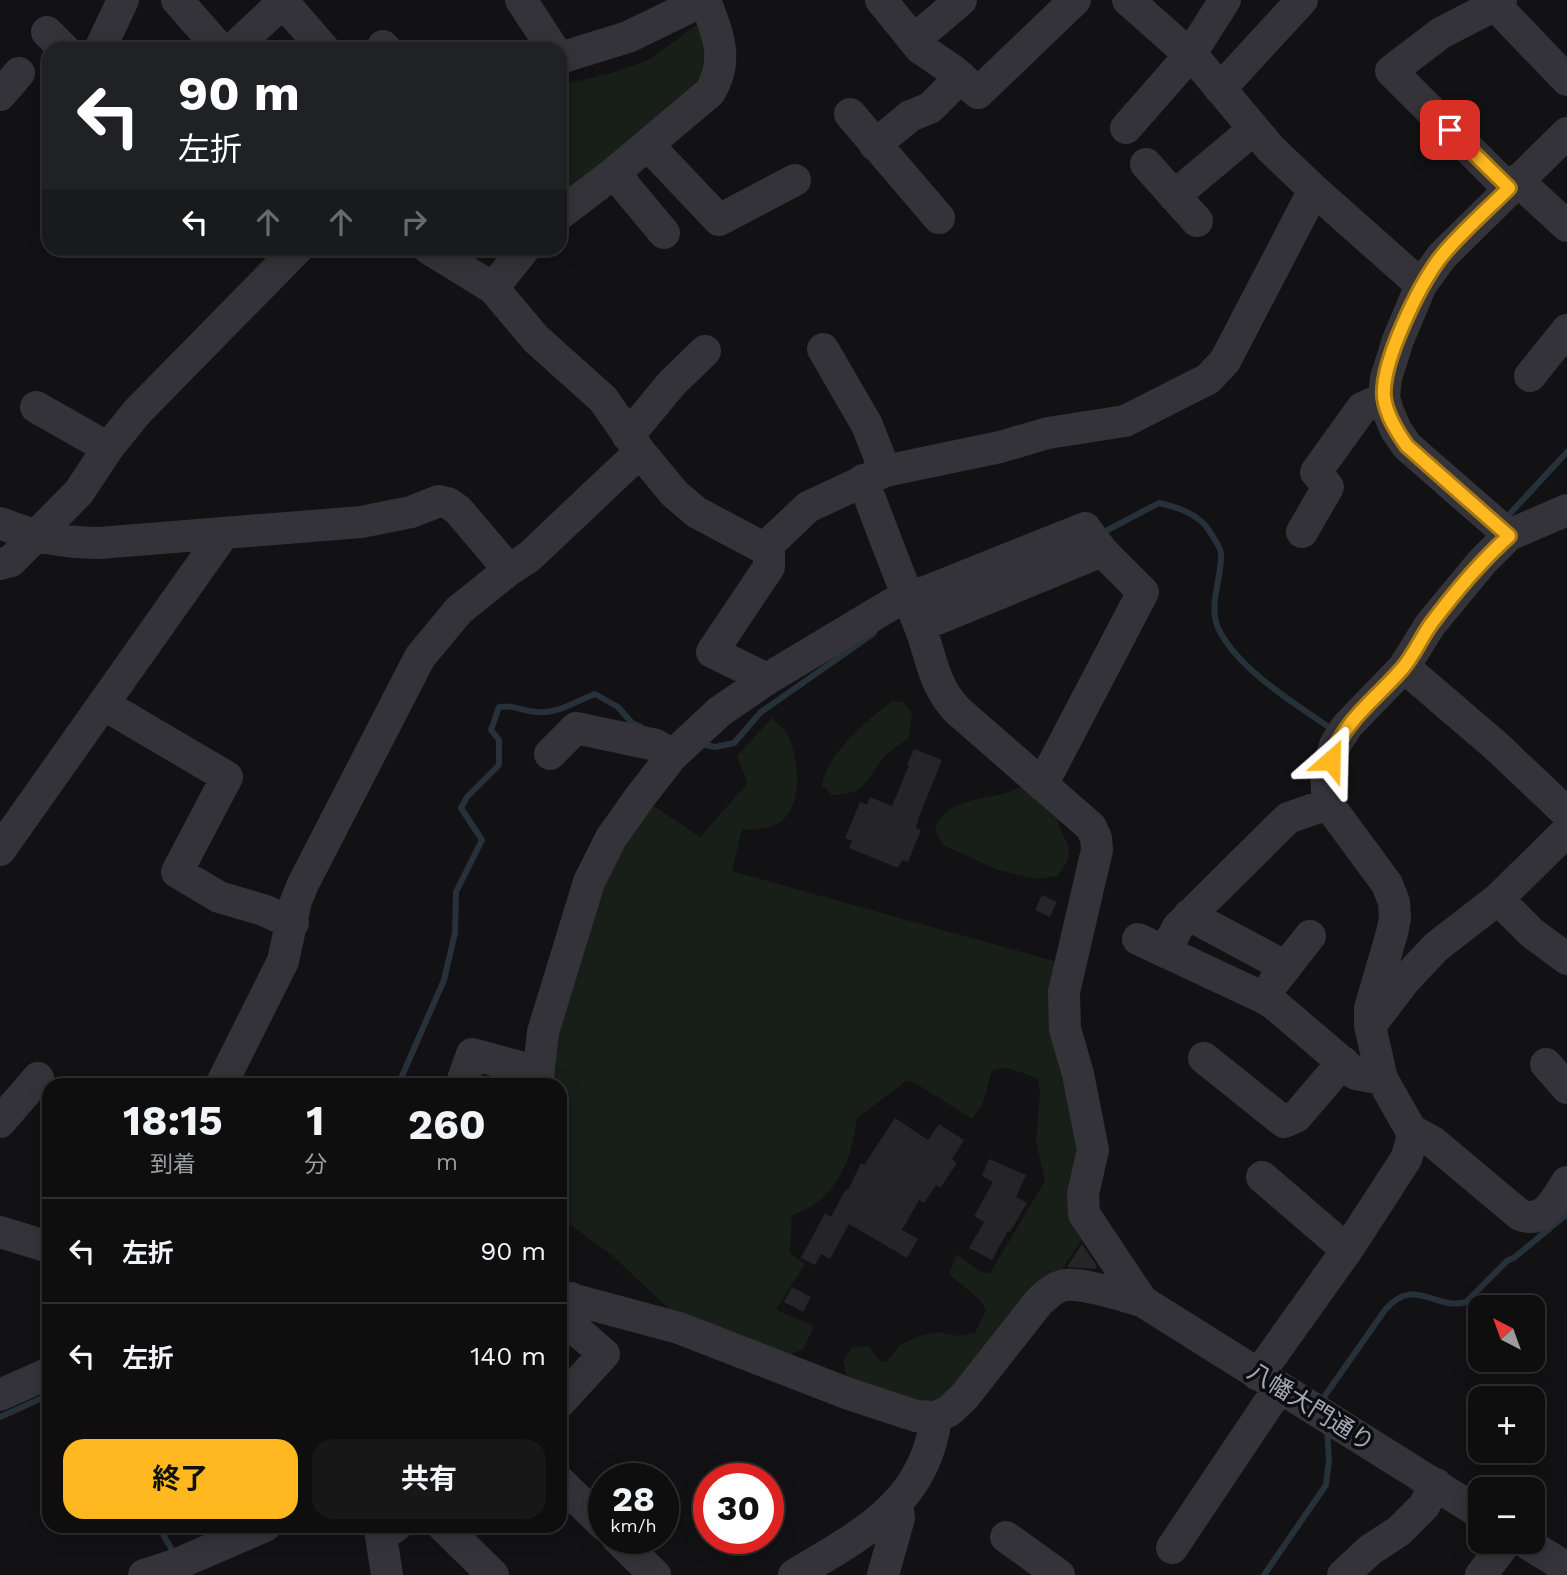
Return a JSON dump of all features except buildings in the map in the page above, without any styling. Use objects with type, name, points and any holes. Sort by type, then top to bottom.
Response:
[{"type":"street","points":[[103,42],[123,0]]},
{"type":"street","points":[[177,0],[213,42]]},
{"type":"street","points":[[522,0],[549,42]]},
{"type":"street","points":[[567,56],[628,37],[704,0],[721,49],[718,79],[702,100],[567,209]]},
{"type":"street","points":[[881,0],[920,48],[961,77],[978,93],[1075,0]]},
{"type":"street","points":[[914,40],[961,0]]},
{"type":"street","points":[[1126,128],[1190,55],[1225,0]]},
{"type":"street","points":[[1220,89],[1302,0]]},
{"type":"street","points":[[1567,80],[1498,3],[1441,33],[1391,71],[1513,184],[1567,226]]},
{"type":"street","points":[[1140,4],[1190,55],[1269,148],[1421,285]]},
{"type":"street","points":[[239,42],[270,6],[315,42]]},
{"type":"street","points":[[876,145],[910,116],[930,108],[961,77]]},
{"type":"street","points":[[850,114],[939,218]]},
{"type":"street","points":[[1174,196],[1254,129]]},
{"type":"street","points":[[1509,536],[1407,446],[1396,430],[1384,398],[1386,378],[1398,340],[1421,285],[1442,256],[1567,133]]},
{"type":"street","points":[[648,145],[719,220],[795,180]]},
{"type":"street","points":[[1146,164],[1196,221]]},
{"type":"street","points":[[614,173],[664,233]]},
{"type":"street","points":[[441,256],[493,288],[536,339],[603,399],[634,444],[674,493],[696,512],[760,546],[769,544],[808,507],[874,476],[1048,433],[1125,421],[1208,379],[1225,361],[1314,190]]},
{"type":"street","points":[[0,564],[10,561],[79,492],[137,412],[283,256]]},
{"type":"street","points":[[493,288],[519,256]]},
{"type":"street","points":[[1530,376],[1567,330]]},
{"type":"street","points":[[823,349],[867,425],[874,476],[907,595],[920,626],[934,675],[944,696],[1091,827],[1096,838],[1097,850],[1064,992],[1065,1028],[1078,1074],[1093,1150],[1083,1194],[1084,1214],[1142,1301]]},
{"type":"street","points":[[224,1078],[283,961],[296,901],[303,884],[420,657],[459,610],[529,557],[634,444],[672,383],[705,351]]},
{"type":"street","points":[[1302,532],[1328,486],[1316,472],[1362,408],[1384,398]]},
{"type":"street","points":[[36,407],[108,449]]},
{"type":"street","points":[[0,523],[36,537],[99,543],[361,522],[411,512],[439,501],[448,503],[457,510],[509,570]]},
{"type":"street","points":[[1172,1548],[1268,1381],[1406,1159],[1412,1140],[1411,1130],[1382,1079],[1370,1026],[1370,1008],[1393,926],[1394,902],[1387,884],[1328,804],[1326,775],[1335,745],[1347,726],[1404,667],[1430,625],[1482,562],[1509,536],[1567,510]]},
{"type":"street","points":[[538,1078],[543,1032],[589,882],[611,838],[672,756],[719,712],[768,679],[907,595],[925,592],[1085,528],[1102,551],[1143,592],[1042,785]]},
{"type":"street","points":[[0,850],[225,533]]},
{"type":"street","points":[[768,679],[712,652],[769,567],[769,544]]},
{"type":"street","points":[[920,626],[1102,551]]},
{"type":"street","points":[[1404,667],[1496,745],[1567,813]]},
{"type":"street","points":[[103,704],[226,777],[177,872],[219,897],[263,910],[293,923]]},
{"type":"street","points":[[550,754],[576,728],[656,745],[672,756]]},
{"type":"street","points":[[1328,804],[1288,818],[1178,926],[1151,945],[1262,997],[1356,1073],[1382,1079]]},
{"type":"street","points":[[1370,1026],[1405,980],[1436,947],[1563,845]]},
{"type":"street","points":[[1499,899],[1532,933],[1567,959]]},
{"type":"street","points":[[1189,915],[1286,967]]},
{"type":"street","points":[[1262,997],[1310,936]]},
{"type":"street","points":[[463,1078],[472,1054],[535,1078]]},
{"type":"street","points":[[1204,1058],[1284,1122],[1296,1117],[1343,1062]]},
{"type":"street","points":[[1546,1064],[1567,1088]]},
{"type":"street","points":[[0,1122],[38,1079]]},
{"type":"street","points":[[1411,1130],[1433,1142],[1520,1215],[1535,1218],[1546,1212],[1567,1182]]},
{"type":"street","points":[[1262,1177],[1347,1250]]},
{"type":"street","points":[[567,1297],[680,1328],[849,1394],[916,1416],[936,1417],[949,1411],[964,1397],[1038,1303],[1052,1291],[1065,1285],[1142,1301]]},
{"type":"street","points":[[567,1301],[573,1327],[604,1354],[567,1394]]},
{"type":"street","name":"八幡大門通り","points":[[1142,1301],[1468,1505]]},
{"type":"street","points":[[0,1395],[42,1376]]},
{"type":"street","points":[[794,1575],[850,1541],[906,1495],[922,1468],[933,1440],[936,1417]]},
{"type":"street","points":[[1343,1575],[1370,1550],[1399,1531],[1424,1506],[1436,1485]]},
{"type":"street","points":[[567,1489],[588,1509]]},
{"type":"street","points":[[883,1575],[899,1518],[897,1505]]},
{"type":"street","points":[[158,1573],[249,1533]]},
{"type":"street","points":[[386,1533],[381,1536],[387,1575]]},
{"type":"street","points":[[450,1533],[493,1575]]},
{"type":"street","points":[[1006,1537],[1059,1575]]},
{"type":"street","points":[[633,1554],[655,1575]]},
{"type":"street","points":[[1481,1575],[1497,1554]]},
{"type":"street","points":[[1544,1554],[1567,1568]]},
{"type":"shaded area","points":[[707,18],[715,77],[567,202],[567,83],[612,73],[648,60]]},
{"type":"shaded area","points":[[892,701],[903,702],[912,714],[908,739],[886,755],[857,790],[832,795],[822,785],[831,762],[860,728]]},
{"type":"shaded area","points":[[772,718],[786,732],[791,744],[797,781],[793,805],[788,815],[780,822],[762,828],[742,829],[732,871],[1061,963],[1085,1235],[1060,1273],[943,1399],[919,1402],[853,1385],[846,1374],[843,1361],[852,1348],[868,1346],[880,1361],[886,1362],[900,1345],[919,1336],[938,1332],[958,1336],[975,1333],[986,1310],[980,1300],[949,1274],[957,1254],[981,1272],[990,1273],[1045,1181],[1036,1142],[1040,1092],[1037,1078],[1008,1068],[992,1070],[982,1106],[972,1119],[917,1084],[906,1081],[857,1118],[846,1163],[831,1189],[807,1209],[792,1215],[790,1253],[805,1264],[776,1310],[814,1326],[803,1349],[784,1357],[668,1308],[613,1256],[567,1222],[567,1078],[546,1078],[546,1074],[598,885],[649,803],[700,837],[748,783],[737,756]]},
{"type":"shaded area","points":[[1022,786],[1055,807],[1069,850],[1065,866],[1057,876],[1037,879],[998,870],[943,845],[935,830],[949,810],[960,804],[999,795]]},
{"type":"waterway","points":[[1505,519],[1567,452]]},
{"type":"waterway","points":[[1102,533],[1159,503],[1183,510],[1202,522],[1221,551],[1214,610],[1218,628],[1227,643],[1253,672],[1333,730]]},
{"type":"waterway","points":[[701,744],[715,747],[734,743],[761,712],[874,633]]},
{"type":"waterway","points":[[401,1078],[444,980],[455,933],[456,892],[482,840],[461,808],[467,797],[499,765],[499,740],[491,730],[499,707],[545,712],[560,709],[595,694],[618,707],[632,723],[641,727]]},
{"type":"waterway","points":[[1325,1404],[1324,1397],[1385,1310],[1396,1300],[1415,1294],[1444,1302],[1466,1302],[1507,1261],[1567,1214]]},
{"type":"waterway","points":[[0,1417],[42,1398]]},
{"type":"waterway","points":[[1264,1575],[1326,1485],[1329,1460],[1327,1429]]},
{"type":"waterway","points":[[162,1533],[175,1555]]},
{"type":"route","points":[[1331,760],[1335,745],[1347,726],[1404,667],[1430,625],[1482,562],[1509,536],[1407,446],[1396,430],[1384,398],[1386,378],[1398,340],[1421,285],[1442,256],[1509,188],[1450,130]]}]
